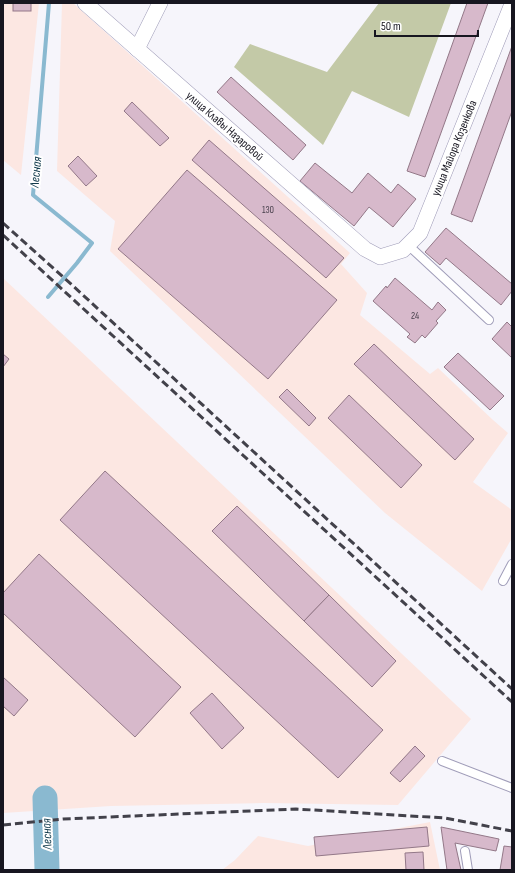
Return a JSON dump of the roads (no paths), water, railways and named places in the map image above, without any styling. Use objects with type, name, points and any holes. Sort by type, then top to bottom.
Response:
[{"type":"street","name":"улица Клавы Назаровой","points":[[85,3],[365,249]]},
{"type":"street","points":[[137,48],[160,3]]},
{"type":"street","name":"улица Майора Козенкова","points":[[365,249],[380,257],[403,250],[420,233],[512,4]]},
{"type":"lane","points":[[408,245],[489,320]]},
{"type":"lane","points":[[503,581],[512,564]]},
{"type":"lane","points":[[442,761],[512,788]]},
{"type":"lane","points":[[465,851],[468,870]]},
{"type":"waterway","name":"Лесная","points":[[48,297],[92,243],[33,195],[49,3]]},
{"type":"waterway","name":"Лесная","points":[[45,798],[47,870]]},
{"type":"railway","points":[[3,223],[512,689]]},
{"type":"railway","points":[[3,235],[512,702]]},
{"type":"railway","points":[[3,825],[63,819],[296,809],[445,818],[512,831]]}]
